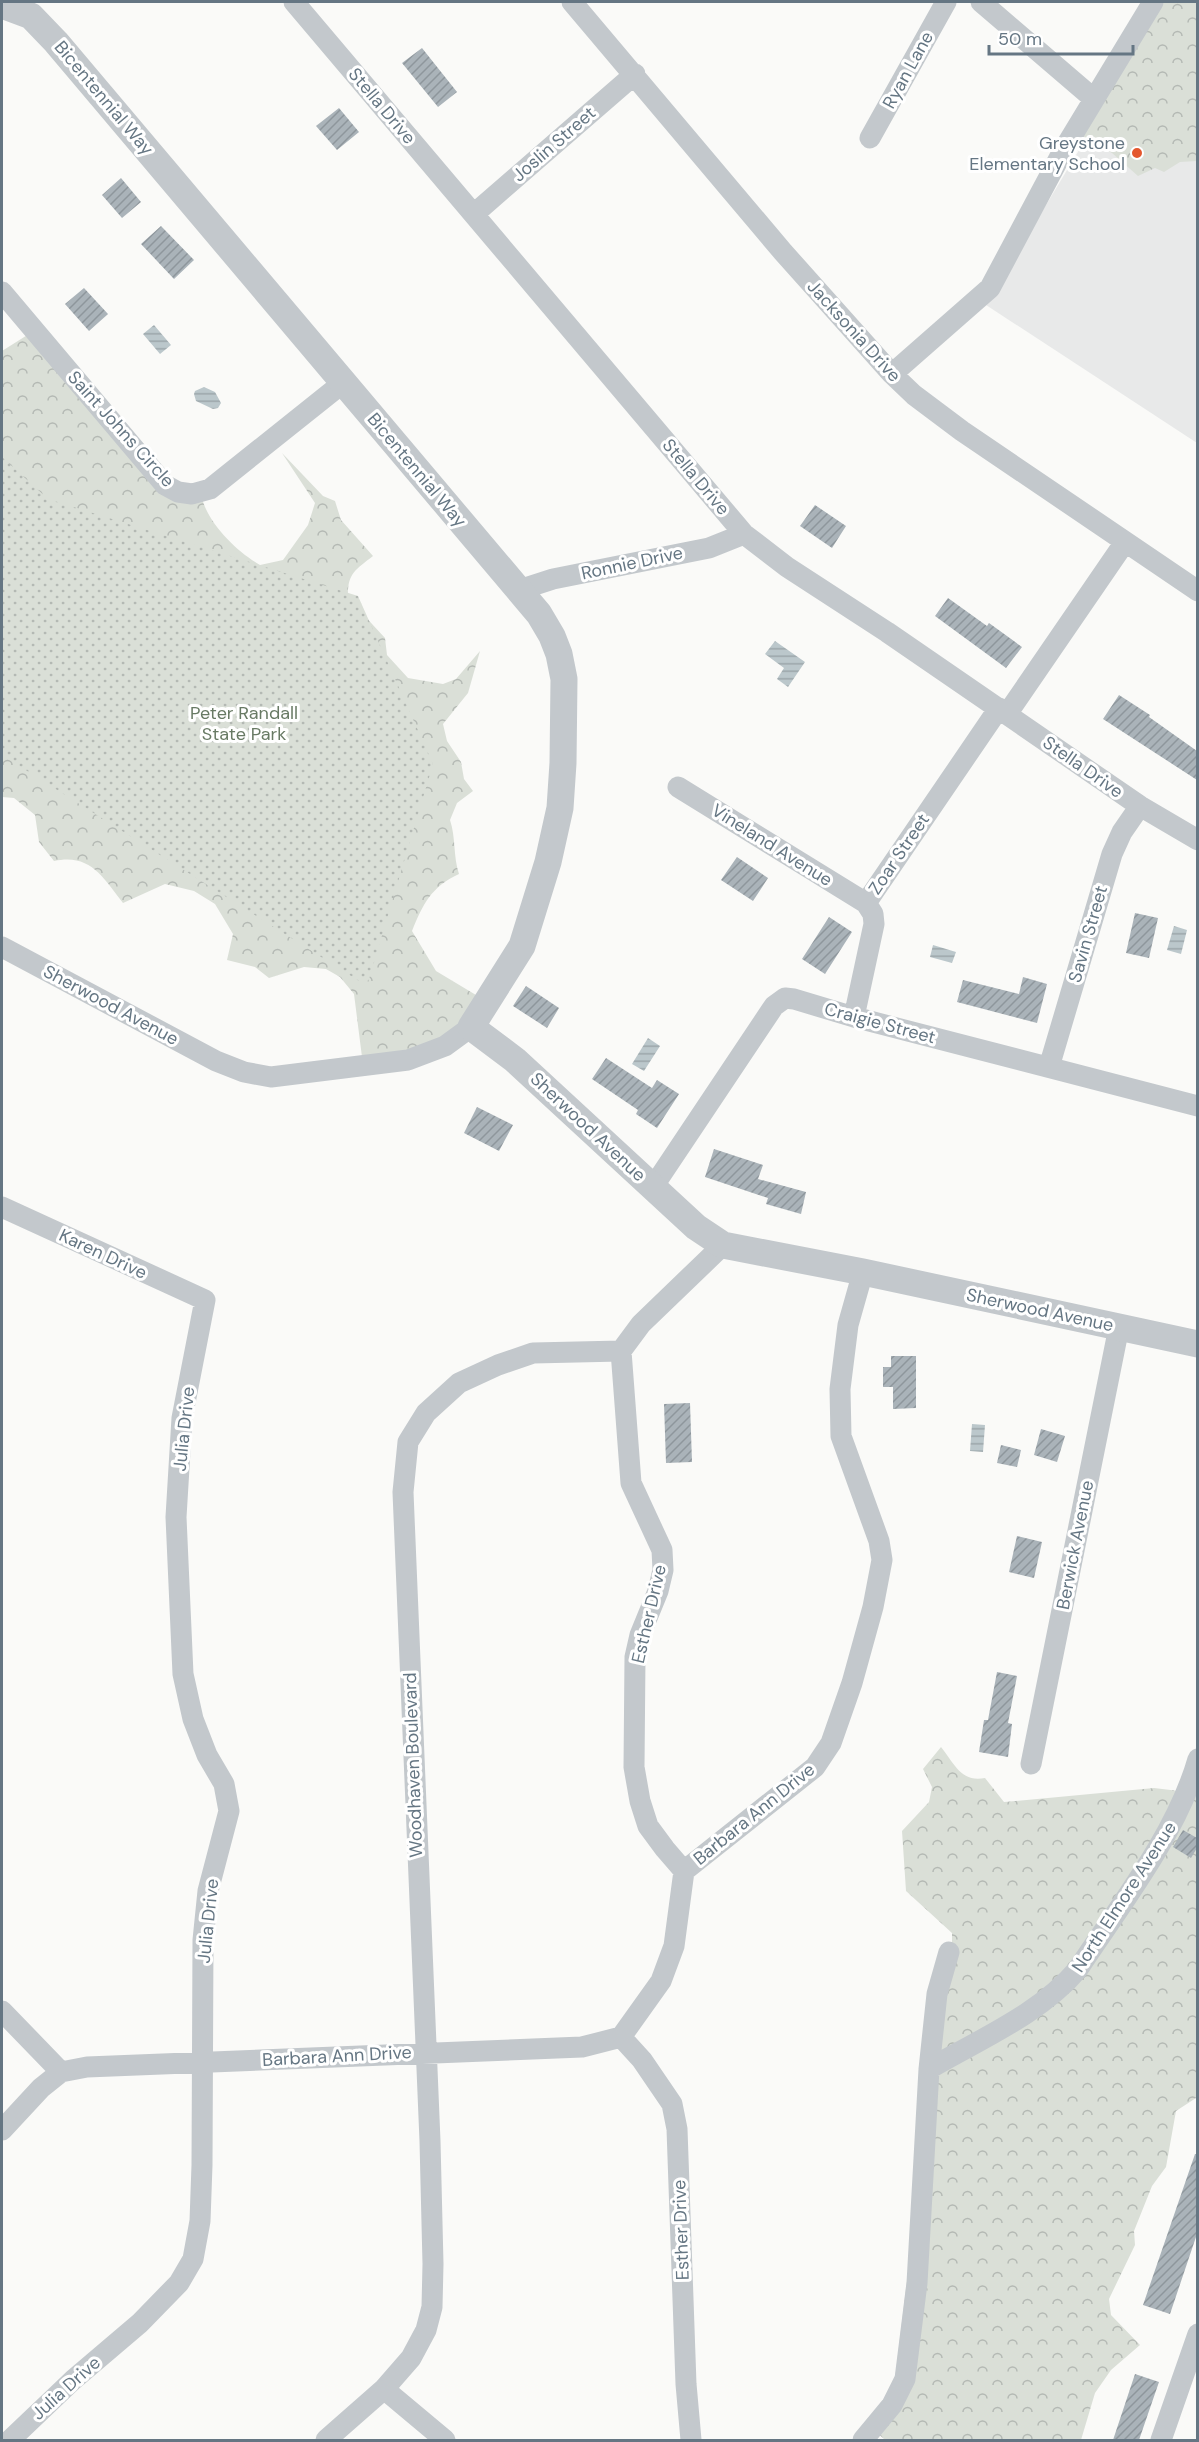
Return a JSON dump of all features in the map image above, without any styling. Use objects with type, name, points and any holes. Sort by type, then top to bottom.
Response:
[{"type":"street","name":"Stella Drive","points":[[294,2],[744,534],[787,567],[1003,711],[1140,806],[1197,840]]},
{"type":"street","name":"Jacksonia Drive","points":[[572,2],[783,252],[892,374],[914,395],[962,431],[1197,591]]},
{"type":"street","name":"Ryan Lane","points":[[870,138],[946,2]]},
{"type":"street","points":[[981,2],[1094,99]]},
{"type":"street","points":[[892,374],[990,288],[1064,149],[1153,2]]},
{"type":"street","name":"Bicentennial Way","points":[[2,5],[31,16],[57,42],[519,590],[539,614],[552,636],[559,654],[564,679],[560,808],[548,862],[522,946],[471,1027]]},
{"type":"street","name":"Joslin Street","points":[[474,214],[635,74]]},
{"type":"street","name":"Saint Johns Circle","points":[[2,292],[153,471],[165,484],[178,492],[192,494],[210,489],[344,382]]},
{"type":"street","name":"Ronnie Drive","points":[[519,590],[553,579],[709,548],[744,534]]},
{"type":"street","name":"Zoar Street","points":[[854,1017],[874,924],[873,914],[866,903],[1125,542]]},
{"type":"street","name":"Vineland Avenue","points":[[678,787],[866,903]]},
{"type":"street","name":"Savin Street","points":[[1049,1067],[1112,854],[1122,832],[1140,806]]},
{"type":"street","name":"Sherwood Avenue","points":[[2,947],[216,1061],[244,1072],[272,1077],[408,1060],[445,1046],[471,1027],[515,1060],[696,1227],[723,1245],[864,1272],[1197,1344]]},
{"type":"street","name":"Craigie Street","points":[[653,1187],[774,1006],[785,998],[1197,1107]]},
{"type":"street","name":"Karen Drive","points":[[4,1215],[205,1300]]},
{"type":"street","points":[[621,1351],[641,1324],[723,1245]]},
{"type":"street","name":"Barbara Ann Drive","points":[[2,2130],[41,2088],[61,2072],[87,2067],[582,2047],[621,2037],[661,1981],[674,1946],[684,1871],[814,1767],[831,1743],[852,1683],[873,1607],[882,1560],[879,1541],[841,1436],[840,1389],[848,1325],[864,1272]]},
{"type":"street","name":"Julia Drive","points":[[10,2440],[73,2380],[140,2323],[179,2283],[193,2259],[200,2222],[203,1940],[207,1901],[229,1811],[224,1784],[207,1755],[193,1719],[183,1674],[176,1517],[182,1418],[205,1300]]},
{"type":"street","name":"Berwick Avenue","points":[[1031,1764],[1119,1327]]},
{"type":"street","name":"Esther Drive","points":[[621,1351],[631,1483],[662,1550],[663,1570],[658,1591],[640,1635],[635,1657],[634,1767],[640,1801],[648,1826],[684,1871]]},
{"type":"street","name":"Woodhaven Boulevard","points":[[326,2440],[384,2388],[411,2358],[426,2331],[432,2307],[434,2264],[404,1492],[408,1442],[426,1413],[459,1383],[498,1365],[533,1353],[621,1351]]},
{"type":"street","name":"North Elmore Avenue","points":[[929,2069],[1061,1989],[1078,1969],[1175,1820],[1190,1786],[1197,1759]]},
{"type":"street","points":[[863,2440],[892,2405],[905,2379],[917,2283],[929,2069],[937,1994],[949,1952]]},
{"type":"street","points":[[2,2011],[61,2072]]},
{"type":"street","name":"Esther Drive","points":[[621,2037],[642,2060],[672,2104],[677,2129],[686,2384],[691,2440]]},
{"type":"street","points":[[1161,2440],[1194,2355],[1197,2334]]},
{"type":"street","points":[[384,2388],[445,2440]]},
{"type":"shaded area","name":"Greystone Elementary School","points":[[1168,2],[1197,2],[1197,443],[986,305]]},
{"type":"shaded area","points":[[154,325],[171,345],[160,354],[143,334]]},
{"type":"shaded area","points":[[204,387],[215,392],[221,403],[218,408],[213,409],[196,401],[195,391]]},
{"type":"shaded area","points":[[775,641],[805,662],[788,687],[777,679],[784,668],[765,654]]},
{"type":"shaded area","points":[[1174,926],[1187,930],[1181,954],[1167,950]]},
{"type":"shaded area","points":[[933,945],[956,952],[952,963],[930,957]]},
{"type":"shaded area","points":[[648,1038],[660,1046],[644,1071],[632,1064]]},
{"type":"shaded area","points":[[972,1424],[985,1425],[983,1452],[970,1451]]},
{"type":"green space","points":[[1152,2],[1197,2],[1197,161],[1180,162],[1164,172],[1155,168],[1138,176],[1112,153],[1077,134]]},
{"type":"green space","name":"Peter Randall State Park","points":[[40,327],[165,470],[183,488],[201,494],[209,515],[223,535],[241,552],[260,565],[283,560],[308,525],[315,503],[282,453],[323,496],[335,501],[341,520],[373,556],[353,573],[349,583],[348,598],[385,638],[387,655],[408,678],[443,684],[456,679],[480,651],[468,693],[443,724],[447,741],[461,762],[464,779],[473,791],[457,803],[450,820],[459,874],[441,885],[429,897],[412,931],[436,971],[486,1001],[450,1041],[399,1054],[362,1057],[354,994],[340,977],[326,969],[304,967],[269,978],[255,967],[227,960],[233,934],[215,904],[194,891],[165,884],[123,903],[102,876],[86,864],[66,859],[54,861],[39,842],[35,815],[14,798],[2,797],[2,351]]},
{"type":"green space","name":"Peter Randall State Park","points":[[2,457],[48,499],[358,596],[433,764],[367,986],[2,755]]},
{"type":"green space","points":[[941,1747],[964,1775],[977,1779],[985,1778],[1004,1802],[1154,1788],[1187,1792],[1197,1774],[1196,2098],[1176,2111],[1166,2167],[1152,2186],[1134,2231],[1135,2245],[1109,2299],[1111,2315],[1140,2345],[1111,2370],[1095,2393],[1081,2440],[885,2440],[873,2429],[893,2396],[933,2065],[952,1959],[952,1933],[906,1891],[902,1831],[929,1802],[932,1787],[923,1769]]},
{"type":"building","points":[[422,48],[457,92],[438,107],[402,63]]},
{"type":"building","points":[[339,108],[359,132],[337,150],[316,126]]},
{"type":"building","points":[[121,178],[141,202],[122,218],[102,195]]},
{"type":"building","points":[[161,226],[194,260],[174,279],[141,244]]},
{"type":"building","points":[[84,288],[108,314],[89,331],[65,304]]},
{"type":"building","points":[[815,505],[846,526],[832,548],[800,526]]},
{"type":"building","points":[[948,598],[987,626],[989,623],[1022,647],[1006,668],[935,616]]},
{"type":"building","points":[[1119,695],[1150,715],[1149,717],[1197,751],[1197,780],[1103,719]]},
{"type":"building","points":[[737,857],[768,878],[753,901],[721,880]]},
{"type":"building","points":[[1135,913],[1158,918],[1149,958],[1126,953]]},
{"type":"building","points":[[829,917],[852,932],[825,974],[802,959]]},
{"type":"building","points":[[1023,977],[1047,984],[1037,1023],[957,1002],[963,980],[1019,994]]},
{"type":"building","points":[[526,986],[559,1008],[547,1028],[513,1006]]},
{"type":"building","points":[[606,1058],[652,1088],[657,1080],[679,1094],[657,1128],[636,1114],[638,1110],[592,1079]]},
{"type":"building","points":[[477,1107],[513,1125],[499,1151],[464,1133]]},
{"type":"building","points":[[714,1149],[763,1165],[758,1179],[806,1192],[801,1214],[766,1204],[768,1198],[705,1177]]},
{"type":"building","points":[[891,1356],[916,1356],[916,1408],[893,1409],[893,1387],[883,1387],[883,1367],[891,1367]]},
{"type":"building","points":[[690,1403],[692,1462],[666,1463],[664,1404]]},
{"type":"building","points":[[1041,1429],[1065,1436],[1057,1462],[1034,1455]]},
{"type":"building","points":[[1001,1445],[1021,1450],[1017,1467],[997,1463]]},
{"type":"building","points":[[1017,1536],[1042,1542],[1034,1578],[1009,1572]]},
{"type":"building","points":[[997,1672],[1017,1676],[1008,1723],[1012,1724],[1008,1757],[979,1752],[984,1720],[988,1720]]},
{"type":"building","points":[[1183,1830],[1197,1838],[1197,1848],[1191,1858],[1173,1847]]},
{"type":"building","points":[[1195,2154],[1197,2154],[1197,2234],[1170,2314],[1143,2305]]},
{"type":"building","points":[[1135,2374],[1159,2382],[1139,2440],[1113,2440]]},
{"type":"place","name":"Greystone Elementary School","points":[[1137,153]]}]
